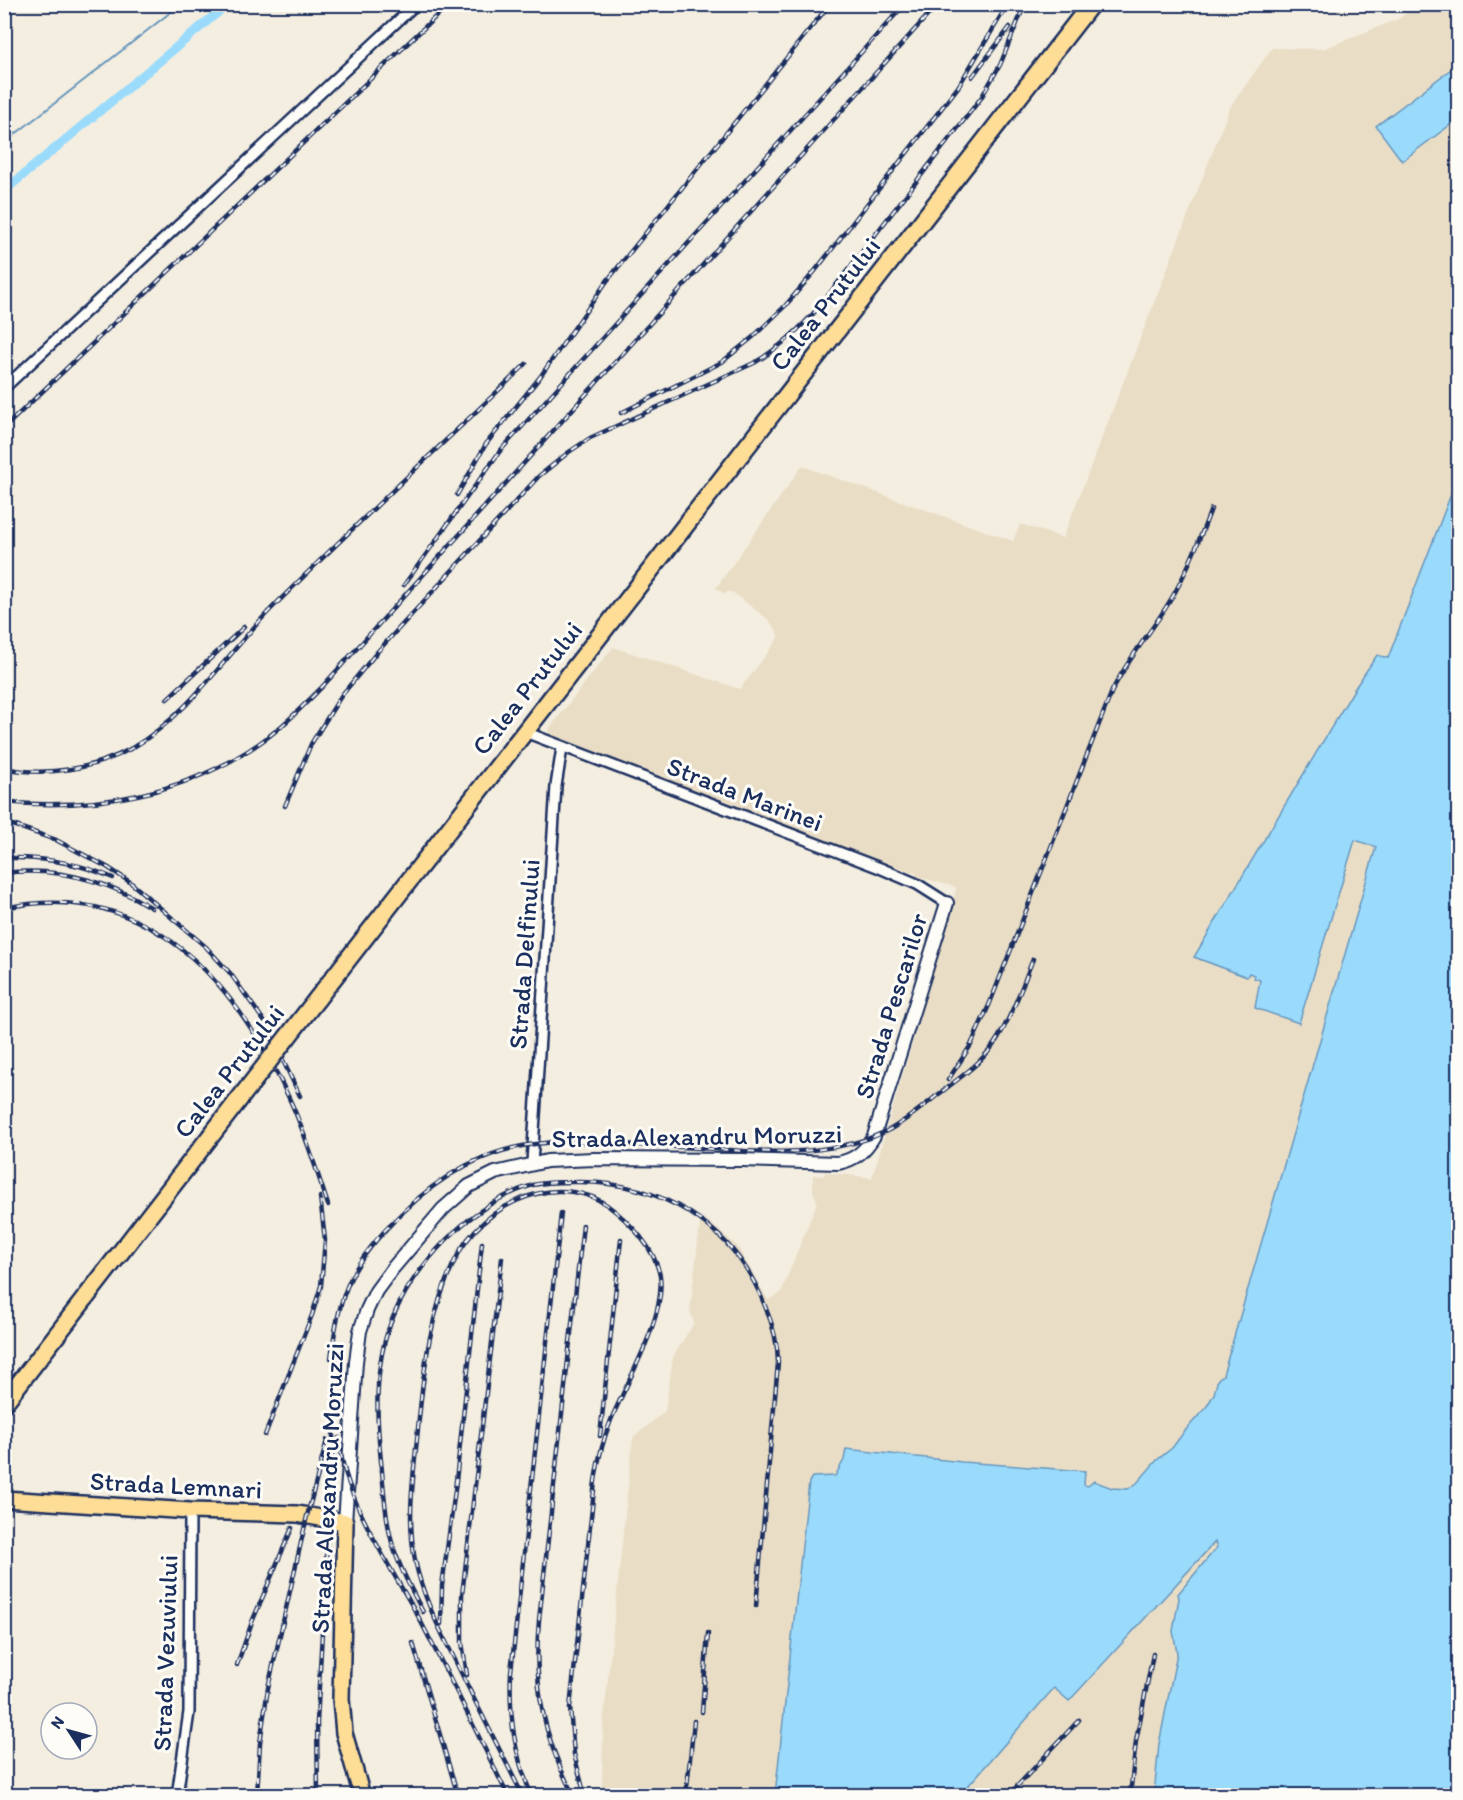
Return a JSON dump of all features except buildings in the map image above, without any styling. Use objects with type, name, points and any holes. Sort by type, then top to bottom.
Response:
[{"type":"highway","name":"Calea Prutului","points":[[4,1403],[1090,4]]},
{"type":"main road","name":"Strada Lemnari","points":[[4,1499],[190,1511],[297,1514],[345,1522]]},
{"type":"main road","name":"Strada Alexandru Moruzzi","points":[[345,1522],[340,1699],[345,1732],[362,1796]]},
{"type":"street","points":[[4,388],[416,4]]},
{"type":"street","name":"Strada Marinei","points":[[525,732],[880,868],[917,884],[947,903]]},
{"type":"street","name":"Strada Delfinului","points":[[532,1163],[556,786],[562,748]]},
{"type":"street","name":"Strada Pescarilor","points":[[861,1152],[874,1136],[947,903]]},
{"type":"street","name":"Strada Alexandru Moruzzi","points":[[345,1522],[356,1362],[360,1331],[371,1300],[393,1268],[425,1229],[468,1186],[495,1173],[532,1163],[594,1160],[838,1163],[847,1161],[861,1152]]},
{"type":"street","name":"Strada Vezuviului","points":[[177,1796],[189,1712],[190,1511]]},
{"type":"shaded area","points":[[1407,5],[1458,5],[1458,702],[1376,847],[1223,1375],[1218,1379],[1214,1394],[1207,1406],[1172,1448],[1128,1489],[1218,1544],[1179,1595],[1173,1631],[1177,1653],[1159,1744],[1154,1795],[602,1795],[603,1726],[633,1438],[665,1411],[673,1357],[694,1323],[690,1311],[700,1224],[704,1218],[737,1246],[768,1300],[781,1293],[817,1202],[813,1191],[813,1175],[824,1176],[825,1172],[872,1178],[951,913],[956,887],[915,876],[916,873],[853,853],[549,737],[549,729],[613,647],[740,689],[775,643],[778,637],[777,631],[769,620],[732,592],[724,594],[716,588],[802,466],[1013,541],[1020,524],[1063,538],[1230,107],[1272,48],[1323,49],[1398,19],[1411,10]]},
{"type":"water","points":[[1458,64],[1458,119],[1402,161],[1376,126]]},
{"type":"water","points":[[1458,476],[1458,1795],[1154,1795],[1159,1744],[1177,1653],[1173,1631],[1178,1594],[1217,1547],[1215,1542],[1069,1701],[1054,1688],[960,1795],[775,1795],[809,1482],[812,1477],[835,1476],[844,1460],[846,1449],[962,1462],[1085,1471],[1084,1485],[1088,1486],[1094,1481],[1112,1488],[1128,1489],[1172,1448],[1207,1406],[1214,1394],[1218,1379],[1223,1375],[1376,847],[1355,840],[1299,1023],[1255,1008],[1260,980],[1254,978],[1254,975],[1249,973],[1247,977],[1194,957],[1355,688],[1377,655],[1388,658]]},
{"type":"waterway","points":[[4,143],[181,4]]},
{"type":"waterway","points":[[4,191],[228,4]]},
{"type":"railway","points":[[4,428],[449,4]]},
{"type":"railway","points":[[457,495],[486,444],[540,377],[607,281],[830,4]]},
{"type":"railway","points":[[404,585],[500,451],[905,4]]},
{"type":"railway","points":[[4,802],[71,804],[138,795],[203,775],[233,760],[278,729],[322,687],[938,4]]},
{"type":"railway","points":[[621,413],[722,362],[753,337],[785,306],[815,271],[958,87],[1008,4]]},
{"type":"railway","points":[[285,806],[311,744],[341,696],[378,651],[539,476],[590,438],[754,363],[781,344],[820,306],[981,98],[1000,65],[1025,4]]},
{"type":"railway","points":[[972,77],[1010,27]]},
{"type":"railway","points":[[4,768],[37,772],[86,766],[118,755],[152,734],[189,702],[253,628],[301,579],[526,364]]},
{"type":"railway","points":[[948,1080],[971,1045],[990,1003],[1112,691],[1174,594],[1211,509]]},
{"type":"railway","points":[[167,699],[244,627]]},
{"type":"railway","points":[[4,822],[56,840],[107,867],[130,882],[206,947],[230,973],[264,1021],[300,1096]]},
{"type":"railway","points":[[4,858],[32,858],[60,862],[87,868],[113,878]]},
{"type":"railway","points":[[4,873],[43,872],[81,878],[118,890],[152,908]]},
{"type":"railway","points":[[4,908],[55,903],[102,908],[143,924],[180,948],[213,978],[242,1014],[289,1098],[328,1205]]},
{"type":"railway","points":[[331,1358],[344,1295],[359,1263],[370,1247],[416,1200],[466,1166],[503,1151],[553,1142],[780,1152],[817,1150],[870,1138],[887,1131],[907,1118],[979,1062],[992,1047],[1008,1019],[1033,959]]},
{"type":"railway","points":[[423,1612],[396,1555],[386,1515],[378,1428],[378,1397],[380,1369],[393,1316],[406,1291],[424,1266],[446,1240],[475,1215],[520,1189],[533,1185],[563,1182],[605,1183],[635,1189],[664,1199],[690,1213],[714,1231],[734,1252],[751,1277],[765,1306],[774,1334],[778,1363],[756,1606]]},
{"type":"railway","points":[[523,1796],[442,1634],[422,1586],[415,1560],[411,1530],[412,1484],[429,1341],[441,1293],[450,1271],[468,1239],[493,1214],[514,1202],[536,1194],[554,1191],[582,1194],[607,1205],[624,1219],[647,1245],[660,1276],[657,1310],[651,1329],[608,1428],[595,1481],[570,1708],[574,1754],[585,1796]]},
{"type":"railway","points":[[265,1435],[321,1286],[325,1240],[320,1197]]},
{"type":"railway","points":[[532,1796],[521,1766],[514,1735],[511,1672],[561,1213]]},
{"type":"railway","points":[[574,1796],[555,1753],[543,1711],[539,1689],[538,1644],[583,1225]]},
{"type":"railway","points":[[600,1436],[621,1239]]},
{"type":"railway","points":[[441,1624],[442,1586],[482,1243]]},
{"type":"railway","points":[[467,1675],[462,1642],[462,1595],[502,1258]]},
{"type":"railway","points":[[318,1796],[317,1722],[338,1347]]},
{"type":"railway","points":[[339,1438],[342,1460],[358,1507],[381,1553],[418,1616],[508,1796]]},
{"type":"railway","points":[[257,1796],[260,1743],[268,1688],[307,1516],[327,1440]]},
{"type":"railway","points":[[237,1665],[252,1622],[292,1528]]},
{"type":"railway","points":[[702,1712],[708,1633]]},
{"type":"railway","points":[[413,1643],[458,1796]]},
{"type":"railway","points":[[1130,1796],[1136,1741],[1153,1654]]},
{"type":"railway","points":[[1008,1796],[1079,1720]]},
{"type":"railway","points":[[686,1796],[694,1721]]}]
